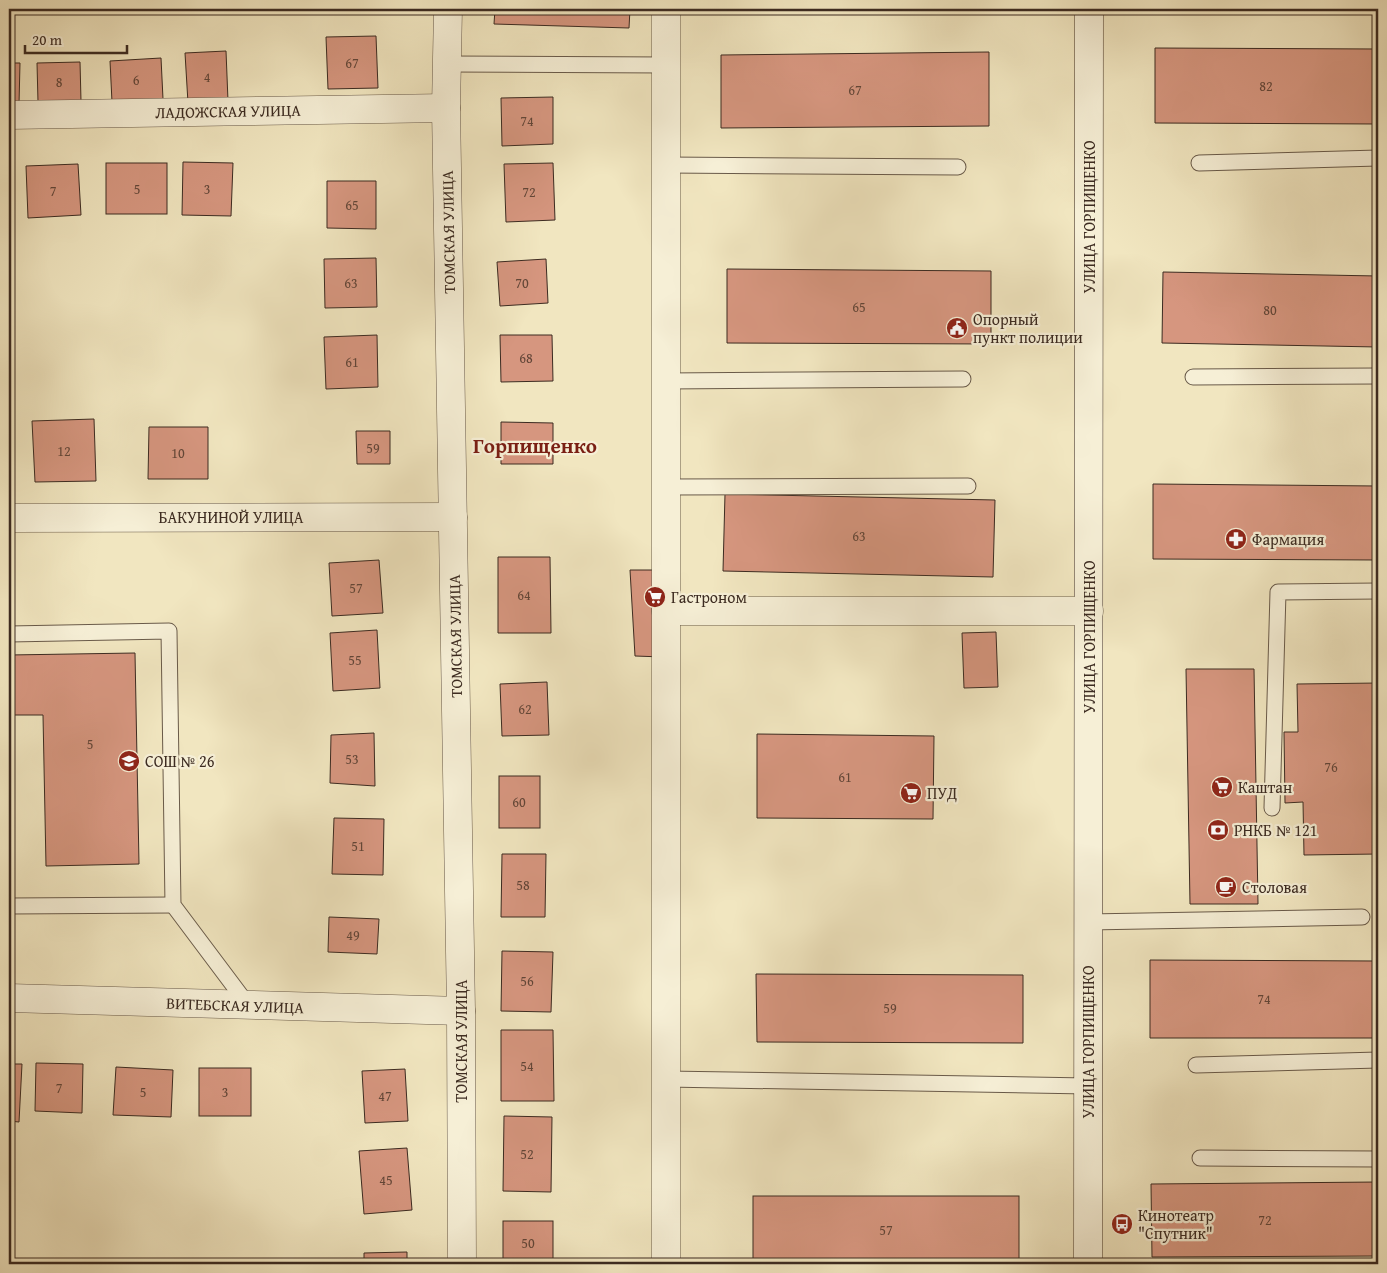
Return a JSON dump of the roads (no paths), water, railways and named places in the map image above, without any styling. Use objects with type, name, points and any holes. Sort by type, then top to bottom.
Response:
[{"type":"street","name":"ТОМСКАЯ УЛИЦА","points":[[448,9],[446,108],[461,1011],[462,1264]]},
{"type":"street","points":[[666,9],[666,1264]]},
{"type":"street","name":"УЛИЦА ГОРПИЩЕНКО","points":[[1088,1264],[1089,9]]},
{"type":"street","name":"ЛАДОЖСКАЯ УЛИЦА","points":[[9,114],[446,108]]},
{"type":"street","name":"БАКУНИНОЙ УЛИЦА","points":[[9,518],[453,517]]},
{"type":"street","points":[[666,611],[1088,611]]},
{"type":"street","name":"ВИТЕБСКАЯ УЛИЦА","points":[[9,998],[461,1011]]},
{"type":"lane","points":[[447,64],[666,65]]},
{"type":"lane","points":[[1199,163],[1378,158]]},
{"type":"lane","points":[[666,165],[958,167]]},
{"type":"lane","points":[[1192,377],[1378,376]]},
{"type":"lane","points":[[666,381],[963,379]]},
{"type":"lane","points":[[666,487],[968,486]]},
{"type":"lane","points":[[1272,808],[1278,592],[1378,591]]},
{"type":"lane","points":[[9,634],[169,632],[173,905],[248,1005]]},
{"type":"lane","points":[[9,906],[173,905]]},
{"type":"lane","points":[[1088,922],[1362,917]]},
{"type":"lane","points":[[1196,1065],[1378,1060]]},
{"type":"lane","points":[[666,1079],[1088,1086]]},
{"type":"lane","points":[[1200,1158],[1378,1159]]},
{"type":"place","name":"Опорный пункт полиции","points":[[957,328]]},
{"type":"place","name":"Фармация","points":[[1236,539]]},
{"type":"place","name":"Гастроном","points":[[655,597]]},
{"type":"place","name":"СОШ № 26","points":[[129,761]]},
{"type":"place","name":"Каштан","points":[[1222,787]]},
{"type":"place","name":"ПУД","points":[[911,793]]},
{"type":"place","name":"РНКБ № 121","points":[[1218,830]]},
{"type":"place","name":"Столовая","points":[[1226,887]]},
{"type":"place","name":"Кинотеатр \"Спутник\"","points":[[1122,1224]]},
{"type":"district","name":"Горпищенко","points":[[535,445]]}]
